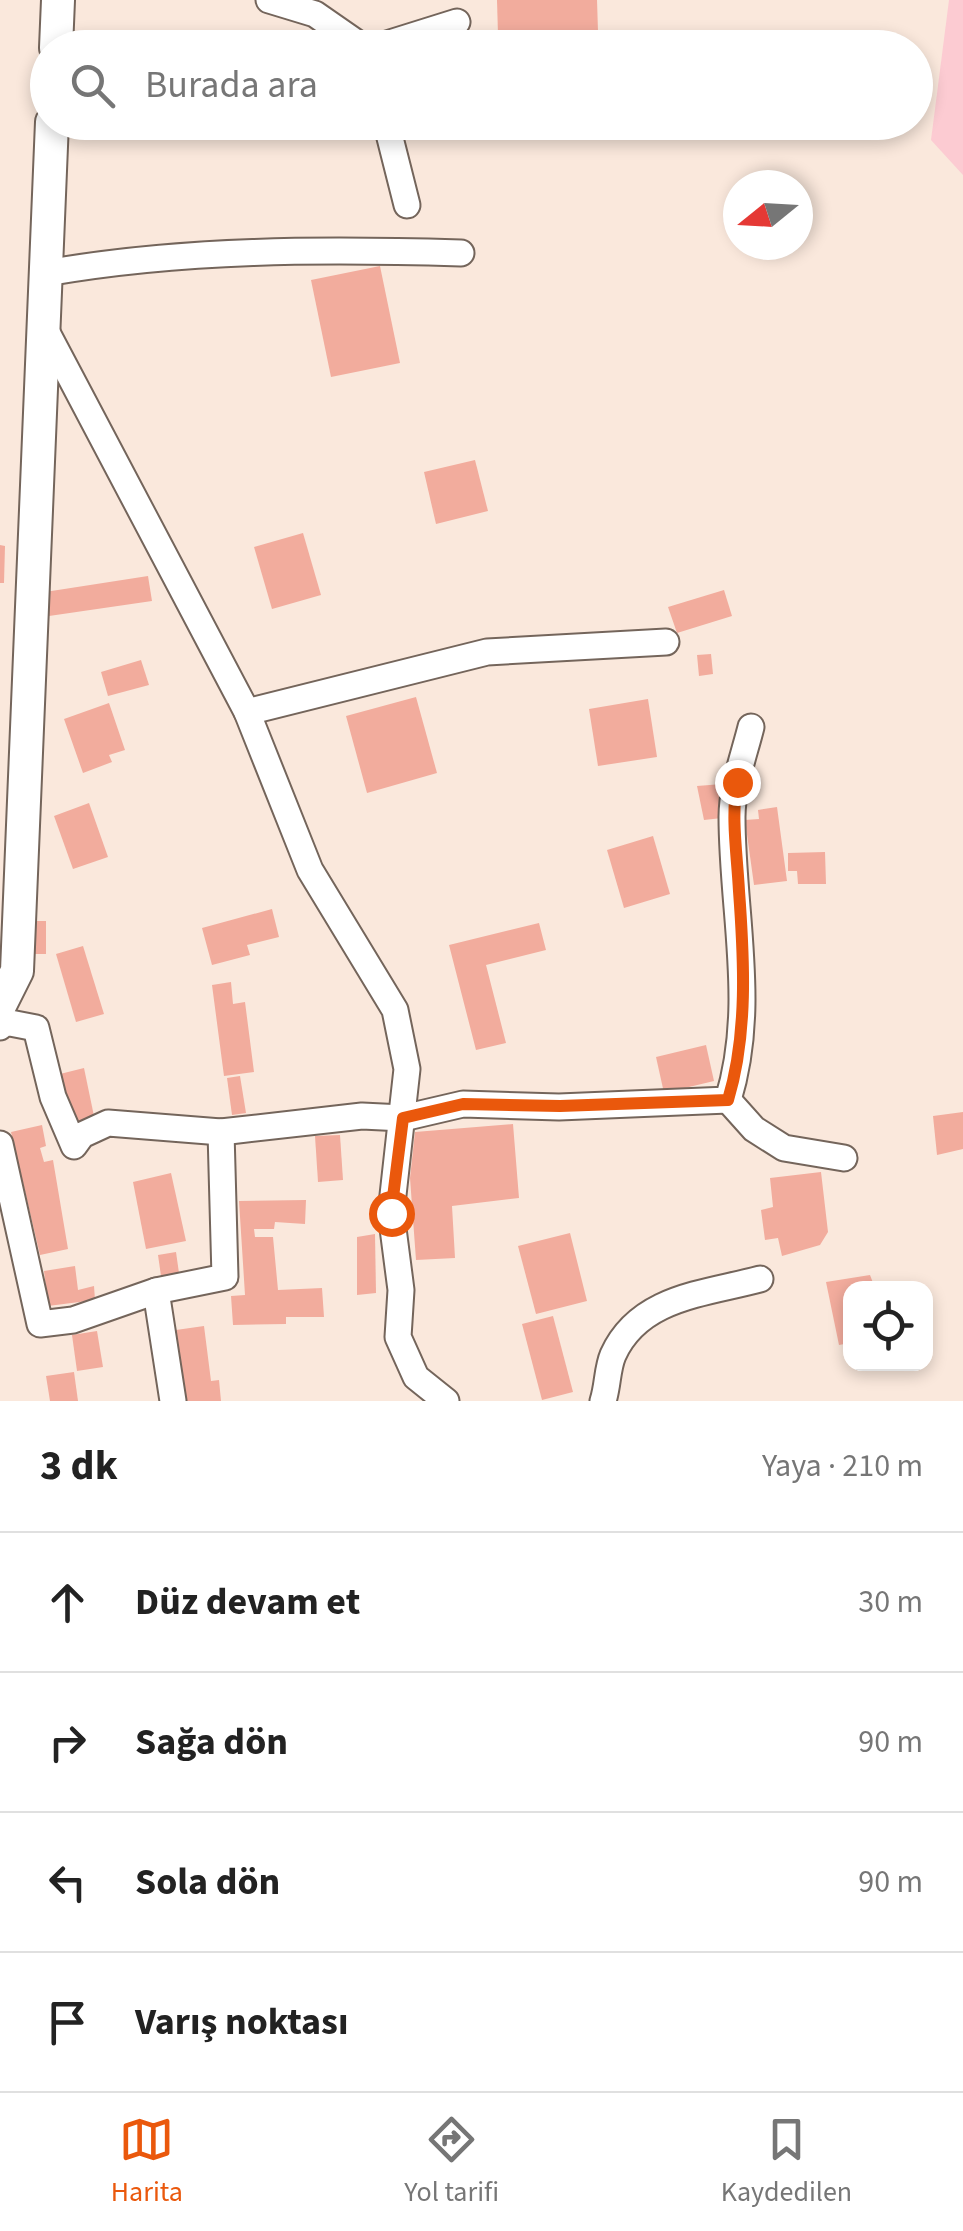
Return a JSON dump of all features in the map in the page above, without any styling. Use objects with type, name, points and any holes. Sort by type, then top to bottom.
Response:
[{"type":"street","points":[[57,30],[58,0]]},
{"type":"street","points":[[269,0],[315,14],[338,30]]},
{"type":"street","points":[[431,30],[457,22]]},
{"type":"street","points":[[0,1005],[17,972],[51,140]]},
{"type":"street","points":[[391,140],[407,205]]},
{"type":"street","points":[[46,273],[107,262],[310,248],[460,253]]},
{"type":"street","points":[[44,328],[246,712],[310,870],[395,1010],[407,1069],[391,1213],[401,1290],[398,1337],[416,1377],[446,1401]]},
{"type":"street","points":[[246,712],[487,652],[666,642]]},
{"type":"street","points":[[728,1100],[738,1067],[743,957],[732,815],[751,726]]},
{"type":"street","points":[[0,1027],[5,1022],[36,1028],[54,1097],[74,1146],[82,1135],[108,1123],[221,1132],[362,1116],[403,1118],[463,1104],[560,1106],[728,1100]]},
{"type":"street","points":[[728,1100],[754,1129],[784,1148],[844,1158]]},
{"type":"street","points":[[0,1144],[40,1324],[73,1320],[156,1290],[225,1277],[221,1132]]},
{"type":"street","points":[[603,1401],[611,1360],[628,1325],[658,1306],[760,1279]]},
{"type":"street","points":[[156,1290],[173,1401]]},
{"type":"shaded area","points":[[949,0],[963,0],[963,175],[931,140]]},
{"type":"building","points":[[497,0],[597,0],[598,30],[498,30]]},
{"type":"building","points":[[380,266],[400,363],[331,377],[311,280]]},
{"type":"building","points":[[475,460],[488,511],[436,524],[424,472]]},
{"type":"building","points":[[303,533],[321,595],[272,609],[254,547]]},
{"type":"building","points":[[0,545],[5,546],[4,583],[0,583]]},
{"type":"building","points":[[148,576],[152,601],[49,616],[45,592]]},
{"type":"building","points":[[724,590],[732,616],[677,633],[668,607]]},
{"type":"building","points":[[711,654],[713,674],[699,676],[697,655]]},
{"type":"building","points":[[141,660],[149,685],[108,696],[101,672]]},
{"type":"building","points":[[416,697],[437,773],[367,793],[346,716]]},
{"type":"building","points":[[648,699],[657,757],[598,766],[589,709]]},
{"type":"building","points":[[109,703],[125,750],[109,755],[112,762],[83,773],[64,719]]},
{"type":"building","points":[[722,784],[722,818],[704,820],[697,786]]},
{"type":"building","points":[[89,803],[108,857],[73,869],[54,816]]},
{"type":"building","points":[[777,807],[787,881],[754,885],[745,820],[759,819],[758,810]]},
{"type":"building","points":[[653,836],[670,894],[624,908],[607,850]]},
{"type":"building","points":[[825,852],[826,884],[798,884],[797,871],[788,871],[788,853]]},
{"type":"building","points":[[272,909],[279,937],[247,945],[250,955],[212,965],[202,928]]},
{"type":"building","points":[[31,921],[46,921],[46,954],[31,954]]},
{"type":"building","points":[[539,923],[546,950],[486,965],[506,1043],[476,1050],[449,945]]},
{"type":"building","points":[[83,946],[104,1014],[76,1022],[56,954]]},
{"type":"building","points":[[231,982],[233,1004],[245,1002],[254,1072],[224,1076],[212,985]]},
{"type":"building","points":[[706,1045],[714,1081],[664,1093],[656,1057]]},
{"type":"building","points":[[84,1068],[95,1121],[71,1126],[60,1074]]},
{"type":"building","points":[[240,1076],[246,1113],[232,1115],[227,1078]]},
{"type":"building","points":[[963,1112],[963,1149],[937,1155],[933,1116]]},
{"type":"building","points":[[513,1124],[519,1198],[452,1206],[455,1258],[416,1260],[410,1178],[415,1132]]},
{"type":"building","points":[[42,1125],[46,1146],[40,1148],[44,1162],[53,1160],[68,1249],[40,1255],[11,1132]]},
{"type":"building","points":[[340,1135],[343,1180],[318,1182],[315,1136]]},
{"type":"building","points":[[821,1172],[828,1232],[820,1245],[782,1256],[778,1238],[765,1240],[761,1210],[773,1207],[770,1178]]},
{"type":"building","points":[[171,1173],[186,1241],[146,1249],[133,1182]]},
{"type":"building","points":[[306,1200],[305,1224],[275,1222],[274,1229],[254,1229],[255,1237],[273,1237],[278,1290],[322,1288],[324,1317],[286,1317],[286,1324],[233,1325],[231,1296],[245,1295],[239,1201]]},
{"type":"building","points":[[570,1233],[587,1301],[536,1314],[518,1246]]},
{"type":"building","points":[[375,1234],[376,1293],[357,1295],[357,1237]]},
{"type":"building","points":[[176,1252],[180,1280],[162,1283],[158,1255]]},
{"type":"building","points":[[75,1266],[78,1290],[94,1286],[95,1300],[48,1306],[44,1271]]},
{"type":"building","points":[[870,1275],[872,1281],[843,1281],[843,1344],[839,1345],[826,1282]]},
{"type":"building","points":[[553,1316],[573,1392],[542,1400],[522,1324]]},
{"type":"building","points":[[204,1326],[211,1381],[219,1380],[221,1401],[184,1401],[176,1330]]},
{"type":"building","points":[[97,1331],[103,1367],[77,1371],[72,1335]]},
{"type":"building","points":[[74,1372],[78,1401],[50,1401],[46,1376]]},
{"type":"route","points":[[391,1213],[403,1118],[463,1104],[560,1106],[728,1100],[738,1067],[743,957],[732,815],[737,782]]}]
